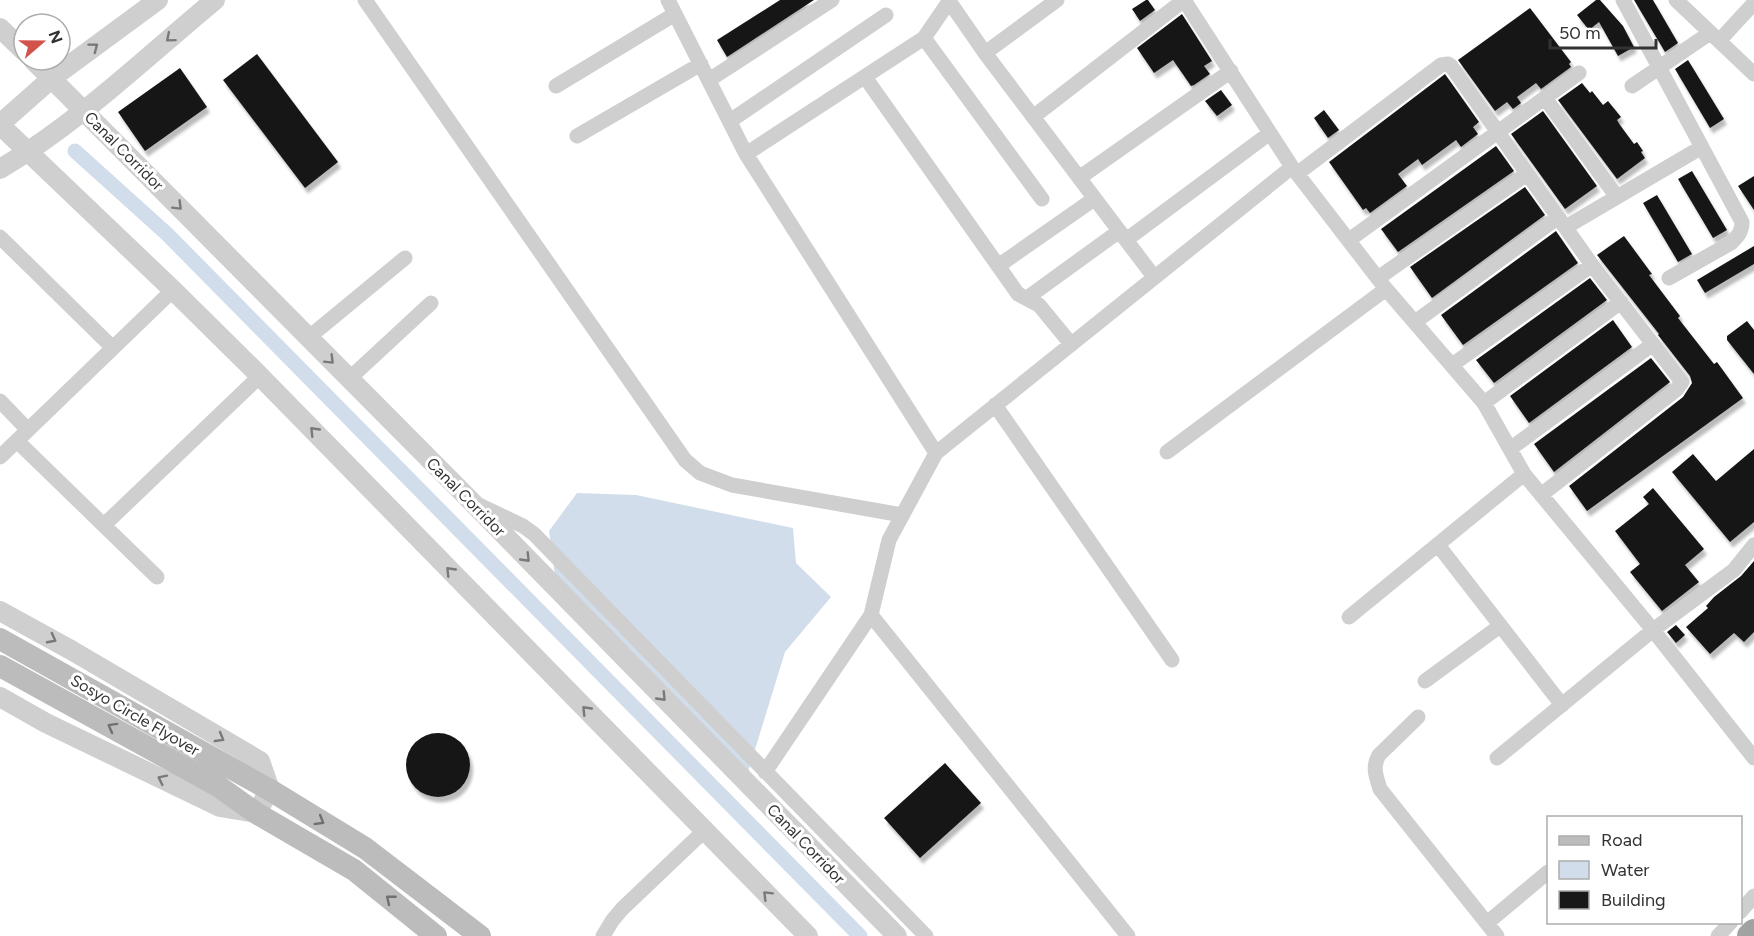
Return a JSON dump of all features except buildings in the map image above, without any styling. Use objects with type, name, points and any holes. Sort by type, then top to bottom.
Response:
[{"type":"highway","points":[[1750,936],[1754,932]]},
{"type":"main road","name":"Sosyo Circle Flyover","points":[[0,639],[224,777],[256,813],[354,870],[436,936]]},
{"type":"main road","name":"Sosyo Circle Flyover","points":[[0,666],[224,777],[270,790],[365,848],[480,936]]},
{"type":"street","points":[[158,0],[52,78],[0,124],[260,376],[808,936]]},
{"type":"street","points":[[0,169],[29,152],[84,110],[215,0]]},
{"type":"street","points":[[365,0],[685,460],[700,473],[732,485],[902,515]]},
{"type":"street","points":[[709,80],[832,0]]},
{"type":"street","points":[[746,154],[924,38],[950,0],[985,53],[1154,277]]},
{"type":"street","points":[[985,53],[1057,0]]},
{"type":"street","points":[[1033,117],[1184,0],[1295,170],[1382,284],[1484,403],[1524,474],[1540,495],[1653,630],[1754,758]]},
{"type":"street","points":[[1623,0],[1658,68],[1739,212],[1742,222],[1742,229],[1731,243],[1669,278]]},
{"type":"street","points":[[1676,0],[1754,74]]},
{"type":"street","points":[[1632,86],[1658,68],[1714,37],[1754,3]]},
{"type":"street","points":[[556,86],[672,7],[746,154],[936,453]]},
{"type":"street","points":[[730,121],[886,15]]},
{"type":"street","points":[[0,28],[12,40]]},
{"type":"street","points":[[924,38],[1042,199]]},
{"type":"street","points":[[577,136],[701,64]]},
{"type":"street","points":[[765,772],[871,615],[889,540],[936,453],[1154,277],[1295,170],[1444,64],[1451,66],[1592,265],[1680,379],[1681,385],[1540,495]]},
{"type":"street","points":[[1079,178],[1231,71]]},
{"type":"street","name":"Canal Corridor","points":[[46,72],[471,501],[897,936]]},
{"type":"street","points":[[1349,240],[1579,73]]},
{"type":"street","points":[[865,77],[1018,294],[1039,305],[1071,344]]},
{"type":"street","points":[[1545,98],[1617,197]]},
{"type":"street","points":[[1027,298],[1270,134]]},
{"type":"street","points":[[1415,322],[1562,223],[1617,197],[1702,147]]},
{"type":"street","points":[[1167,452],[1527,174]]},
{"type":"street","points":[[998,266],[1094,199]]},
{"type":"street","points":[[0,237],[113,348]]},
{"type":"street","points":[[308,338],[405,258]]},
{"type":"street","points":[[1452,365],[1592,265]]},
{"type":"street","points":[[0,457],[173,290]]},
{"type":"street","points":[[1484,403],[1621,302]]},
{"type":"street","points":[[349,379],[431,303]]},
{"type":"street","points":[[1510,449],[1653,344]]},
{"type":"street","points":[[104,525],[260,376]]},
{"type":"street","points":[[0,401],[22,435],[104,525],[157,577]]},
{"type":"street","points":[[995,405],[1172,660]]},
{"type":"street","points":[[1349,617],[1524,474]]},
{"type":"street","points":[[471,501],[523,526],[534,534],[926,936]]},
{"type":"street","points":[[1438,545],[1562,705]]},
{"type":"street","points":[[1497,758],[1653,630],[1734,570],[1754,545]]},
{"type":"street","points":[[0,611],[72,650],[260,761],[270,790],[256,813],[220,807],[46,723],[0,697]]},
{"type":"street","points":[[871,615],[1128,936]]},
{"type":"street","points":[[1425,681],[1500,626]]},
{"type":"street","points":[[1418,717],[1379,755],[1375,762],[1375,772],[1380,789],[1497,936]]},
{"type":"street","points":[[603,936],[622,909],[704,831]]},
{"type":"street","points":[[1487,923],[1547,873]]},
{"type":"street","points":[[1742,910],[1754,896]]},
{"type":"street","points":[[1718,936],[1729,924]]},
{"type":"water","points":[[577,493],[636,495],[793,528],[796,563],[831,597],[785,652],[745,782],[555,576],[549,531]]},
{"type":"waterway","points":[[75,151],[167,234],[860,936]]}]
